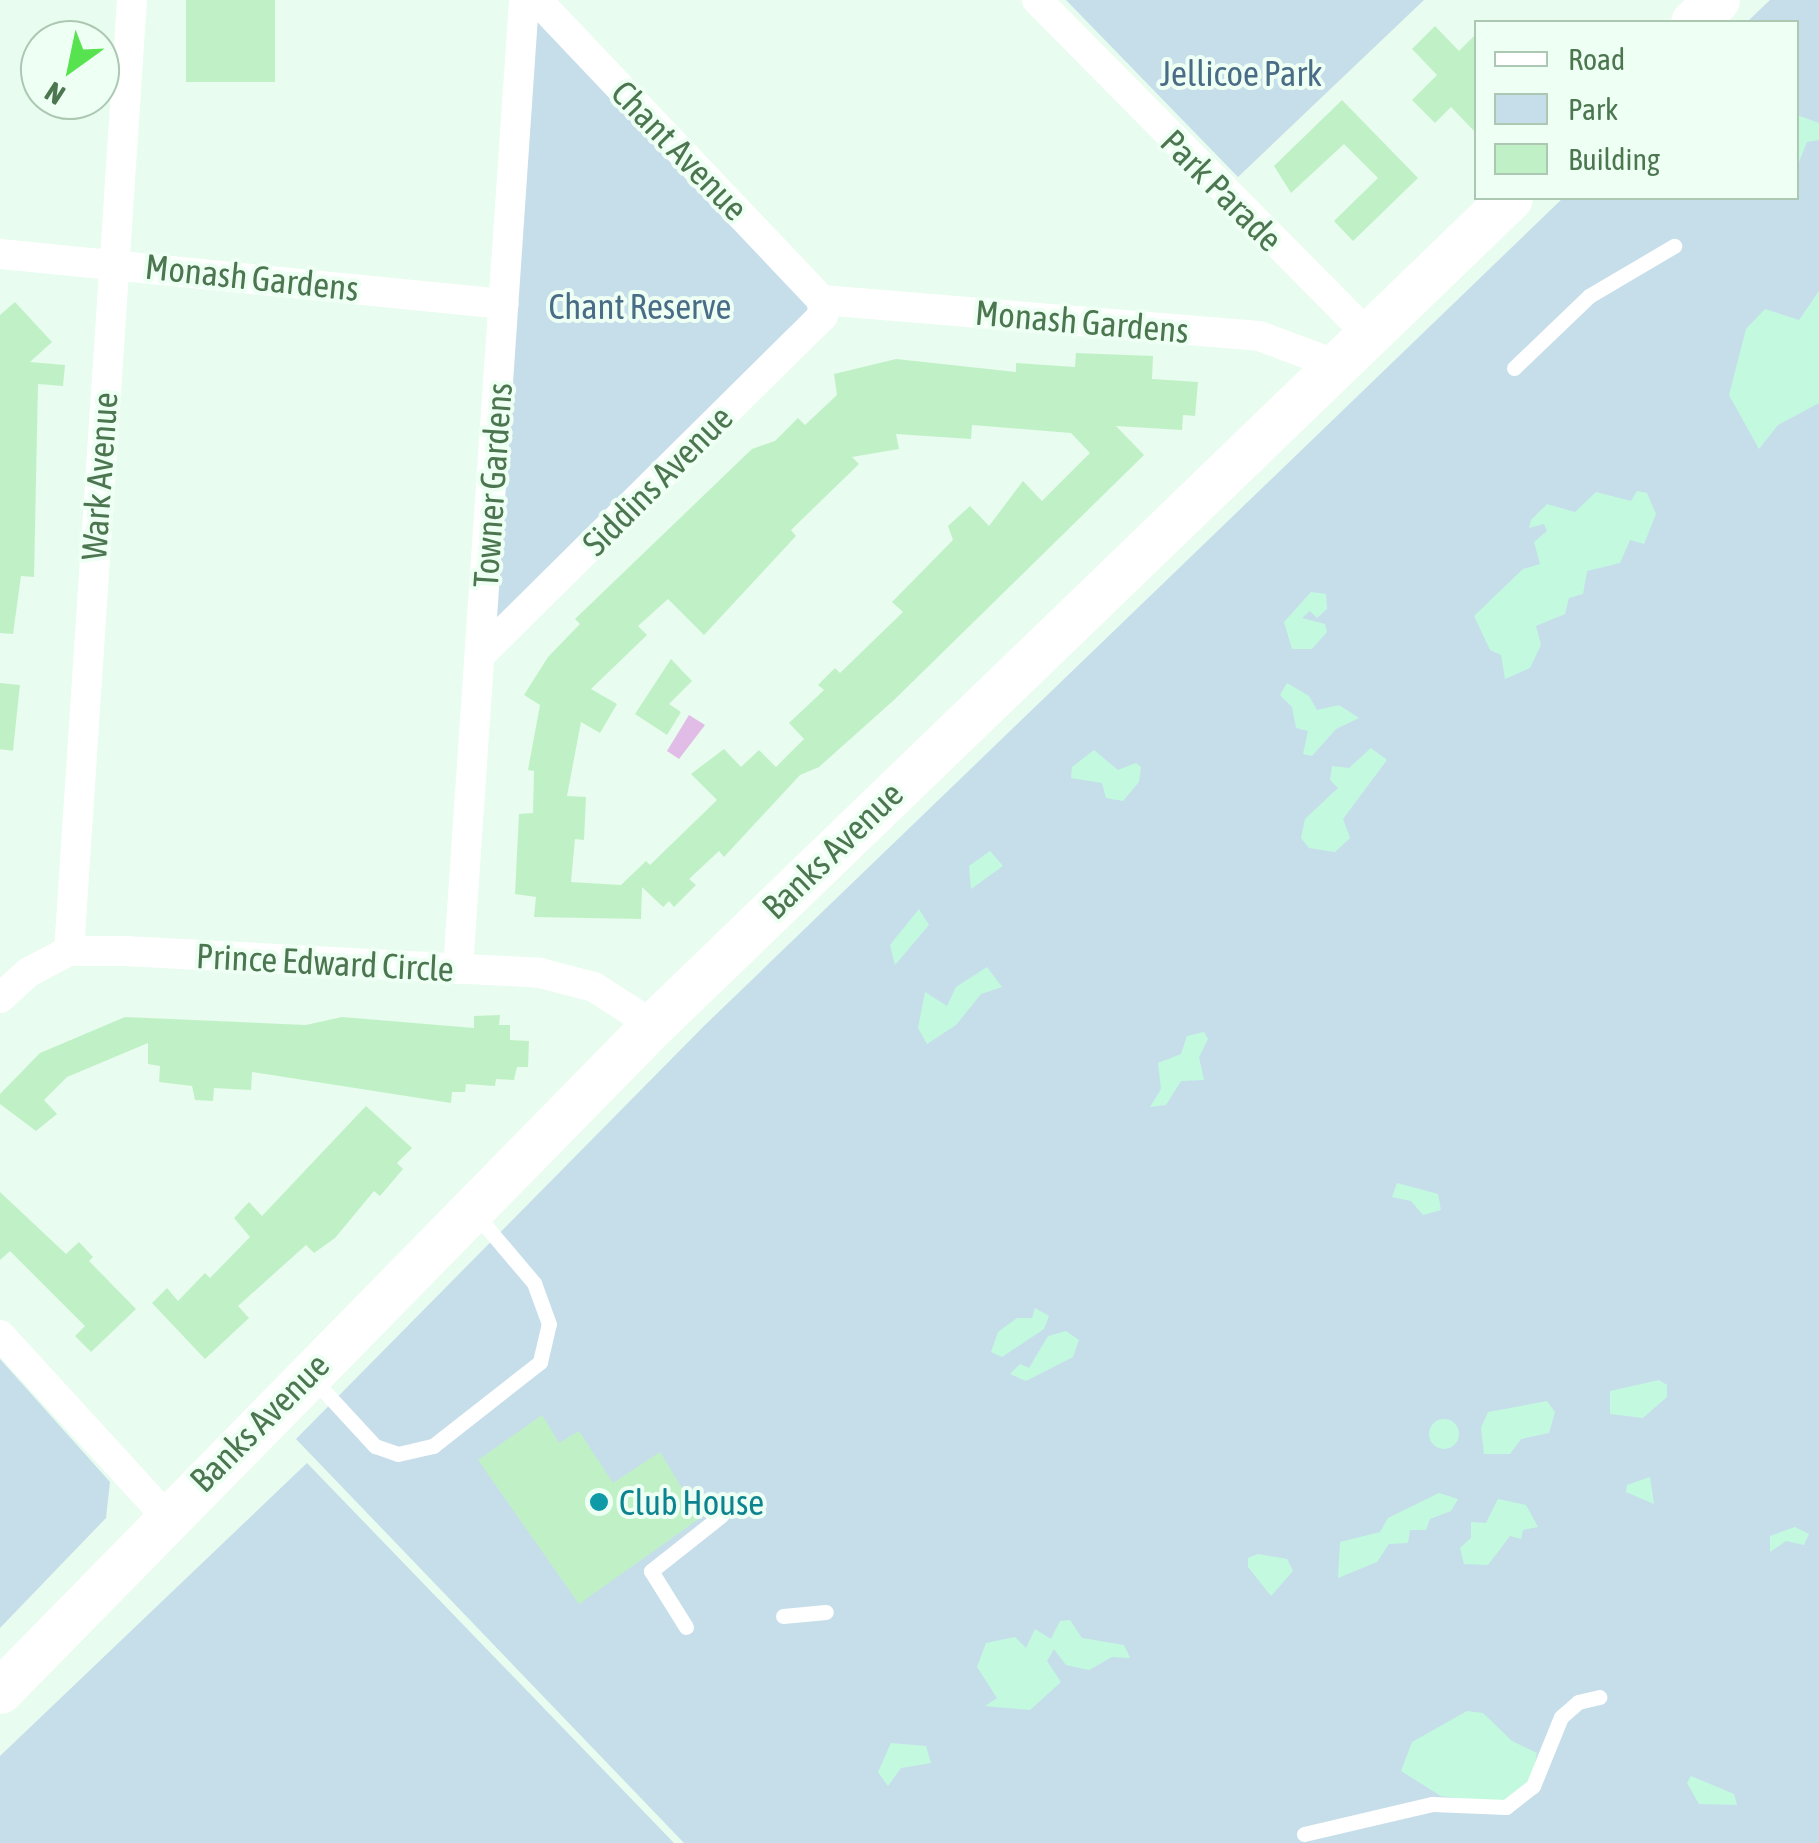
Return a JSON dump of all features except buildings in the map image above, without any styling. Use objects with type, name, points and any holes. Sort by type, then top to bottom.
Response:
[{"type":"street","name":"Wark Avenue","points":[[69,952],[132,0]]},
{"type":"street","name":"Towner Gardens","points":[[458,969],[524,0]]},
{"type":"street","name":"Chant Avenue","points":[[537,0],[822,300]]},
{"type":"street","name":"Park Parade","points":[[1037,0],[1352,349]]},
{"type":"street","points":[[1696,20],[1717,0]]},
{"type":"street","name":"Banks Avenue","points":[[0,1691],[126,1569],[166,1516],[652,1025],[1508,200]]},
{"type":"street","name":"Monash Gardens","points":[[0,254],[114,261],[504,304]]},
{"type":"street","name":"Monash Gardens","points":[[822,300],[1259,336],[1352,349]]},
{"type":"street","name":"Siddins Avenue","points":[[480,656],[823,316],[822,300]]},
{"type":"street","points":[[0,998],[30,972],[69,952]]},
{"type":"street","name":"Prince Edward Circle","points":[[69,952],[569,977],[652,1025]]},
{"type":"street","points":[[0,1335],[166,1516]]},
{"type":"street","name":"Banks Avenue","points":[[0,1664],[117,1550],[166,1516]]},
{"type":"lane","points":[[1514,368],[1589,296],[1674,246]]},
{"type":"lane","points":[[307,1373],[375,1446],[398,1454],[433,1446],[540,1362],[549,1324],[534,1283],[471,1209]]},
{"type":"lane","points":[[686,1627],[652,1576],[653,1566],[722,1515]]},
{"type":"lane","points":[[784,1616],[826,1612]]},
{"type":"lane","points":[[1304,1834],[1432,1804],[1506,1806],[1533,1786],[1561,1717],[1578,1702],[1600,1697]]},
{"type":"green space","name":"Chant Reserve","points":[[524,0],[822,300],[480,655]]},
{"type":"green space","name":"Jellicoe Park","points":[[1066,0],[1424,0],[1238,177]]},
{"type":"green space","points":[[1770,0],[1819,0],[1819,1843],[684,1843],[296,1439],[704,1026],[1561,200],[1799,200],[1799,20],[1749,20]]},
{"type":"green space","points":[[0,1359],[110,1482],[106,1518],[0,1628]]},
{"type":"green space","points":[[307,1463],[674,1843],[0,1843],[0,1756]]},
{"type":"sand","points":[[1799,116],[1819,123],[1819,140],[1807,142],[1799,162]]},
{"type":"sand","points":[[1819,291],[1819,403],[1778,425],[1759,449],[1729,395],[1746,329],[1765,309],[1799,320]]},
{"type":"sand","points":[[1637,491],[1647,493],[1656,514],[1644,544],[1630,540],[1620,563],[1587,571],[1583,594],[1569,598],[1565,614],[1536,626],[1541,645],[1530,668],[1505,679],[1501,655],[1490,650],[1474,616],[1523,569],[1540,564],[1534,542],[1547,531],[1544,524],[1529,528],[1531,520],[1547,504],[1575,512],[1596,492],[1631,501]]},
{"type":"sand","points":[[1311,592],[1326,594],[1327,609],[1317,618],[1310,611],[1302,618],[1325,624],[1327,632],[1312,649],[1292,649],[1284,622]]},
{"type":"sand","points":[[1287,683],[1309,696],[1317,710],[1339,705],[1359,718],[1336,729],[1312,756],[1303,754],[1308,731],[1296,728],[1292,707],[1280,695]]},
{"type":"sand","points":[[1371,748],[1387,760],[1343,819],[1350,838],[1335,852],[1309,848],[1301,838],[1305,819],[1338,788],[1330,780],[1332,766],[1349,768]]},
{"type":"sand","points":[[1094,750],[1118,770],[1136,763],[1141,767],[1139,782],[1123,801],[1106,798],[1102,783],[1071,778],[1072,767]]},
{"type":"sand","points":[[990,851],[1003,866],[971,889],[969,866]]},
{"type":"sand","points":[[919,909],[929,925],[895,965],[890,945]]},
{"type":"sand","points":[[987,967],[1002,987],[981,994],[956,1025],[927,1044],[918,1028],[925,992],[947,1006],[956,987]]},
{"type":"sand","points":[[1204,1032],[1208,1039],[1199,1057],[1204,1080],[1181,1081],[1166,1105],[1150,1107],[1161,1089],[1158,1063],[1181,1054],[1187,1036]]},
{"type":"sand","points":[[1397,1183],[1438,1194],[1441,1210],[1423,1215],[1411,1201],[1392,1197]]},
{"type":"sand","points":[[1035,1308],[1049,1316],[1044,1329],[1002,1357],[991,1352],[998,1332],[1017,1318],[1032,1318]]},
{"type":"sand","points":[[1066,1331],[1079,1340],[1073,1357],[1026,1381],[1010,1374],[1020,1364],[1029,1368],[1048,1336]]},
{"type":"sand","points":[[1659,1380],[1667,1385],[1667,1397],[1643,1418],[1610,1414],[1610,1391]]},
{"type":"sand","points":[[1547,1401],[1555,1412],[1549,1433],[1521,1439],[1510,1454],[1484,1454],[1481,1428],[1488,1412]]},
{"type":"sand","points":[[1444,1419],[1455,1423],[1459,1434],[1455,1445],[1444,1449],[1433,1445],[1429,1434],[1433,1423]]},
{"type":"sand","points":[[1650,1477],[1654,1504],[1626,1492],[1627,1485]]},
{"type":"sand","points":[[1439,1493],[1458,1499],[1451,1511],[1430,1519],[1426,1530],[1410,1530],[1408,1543],[1389,1544],[1377,1562],[1338,1578],[1340,1542],[1380,1532],[1388,1518]]},
{"type":"sand","points":[[1498,1499],[1526,1505],[1538,1527],[1523,1530],[1521,1539],[1510,1536],[1488,1565],[1464,1564],[1460,1548],[1471,1538],[1471,1522],[1486,1523]]},
{"type":"sand","points":[[1795,1527],[1809,1534],[1804,1545],[1786,1541],[1770,1552],[1770,1536]]},
{"type":"sand","points":[[1258,1554],[1287,1559],[1293,1571],[1271,1596],[1248,1567],[1248,1558]]},
{"type":"sand","points":[[1070,1620],[1082,1638],[1124,1645],[1130,1658],[1112,1657],[1089,1670],[1066,1665],[1054,1649],[1047,1661],[1061,1682],[1030,1710],[985,1706],[997,1698],[977,1667],[986,1643],[1015,1637],[1026,1648],[1035,1629],[1051,1639],[1060,1621]]},
{"type":"sand","points":[[1467,1711],[1483,1713],[1512,1741],[1537,1753],[1532,1778],[1499,1804],[1441,1796],[1401,1771],[1412,1742]]},
{"type":"sand","points":[[891,1743],[926,1746],[931,1763],[901,1768],[888,1786],[878,1772]]},
{"type":"sand","points":[[1691,1776],[1734,1794],[1737,1805],[1699,1804],[1687,1783]]},
{"type":"shaded area","points":[[689,715],[705,725],[679,759],[667,751]]},
{"type":"place","name":"Club House","points":[[599,1502]]}]
